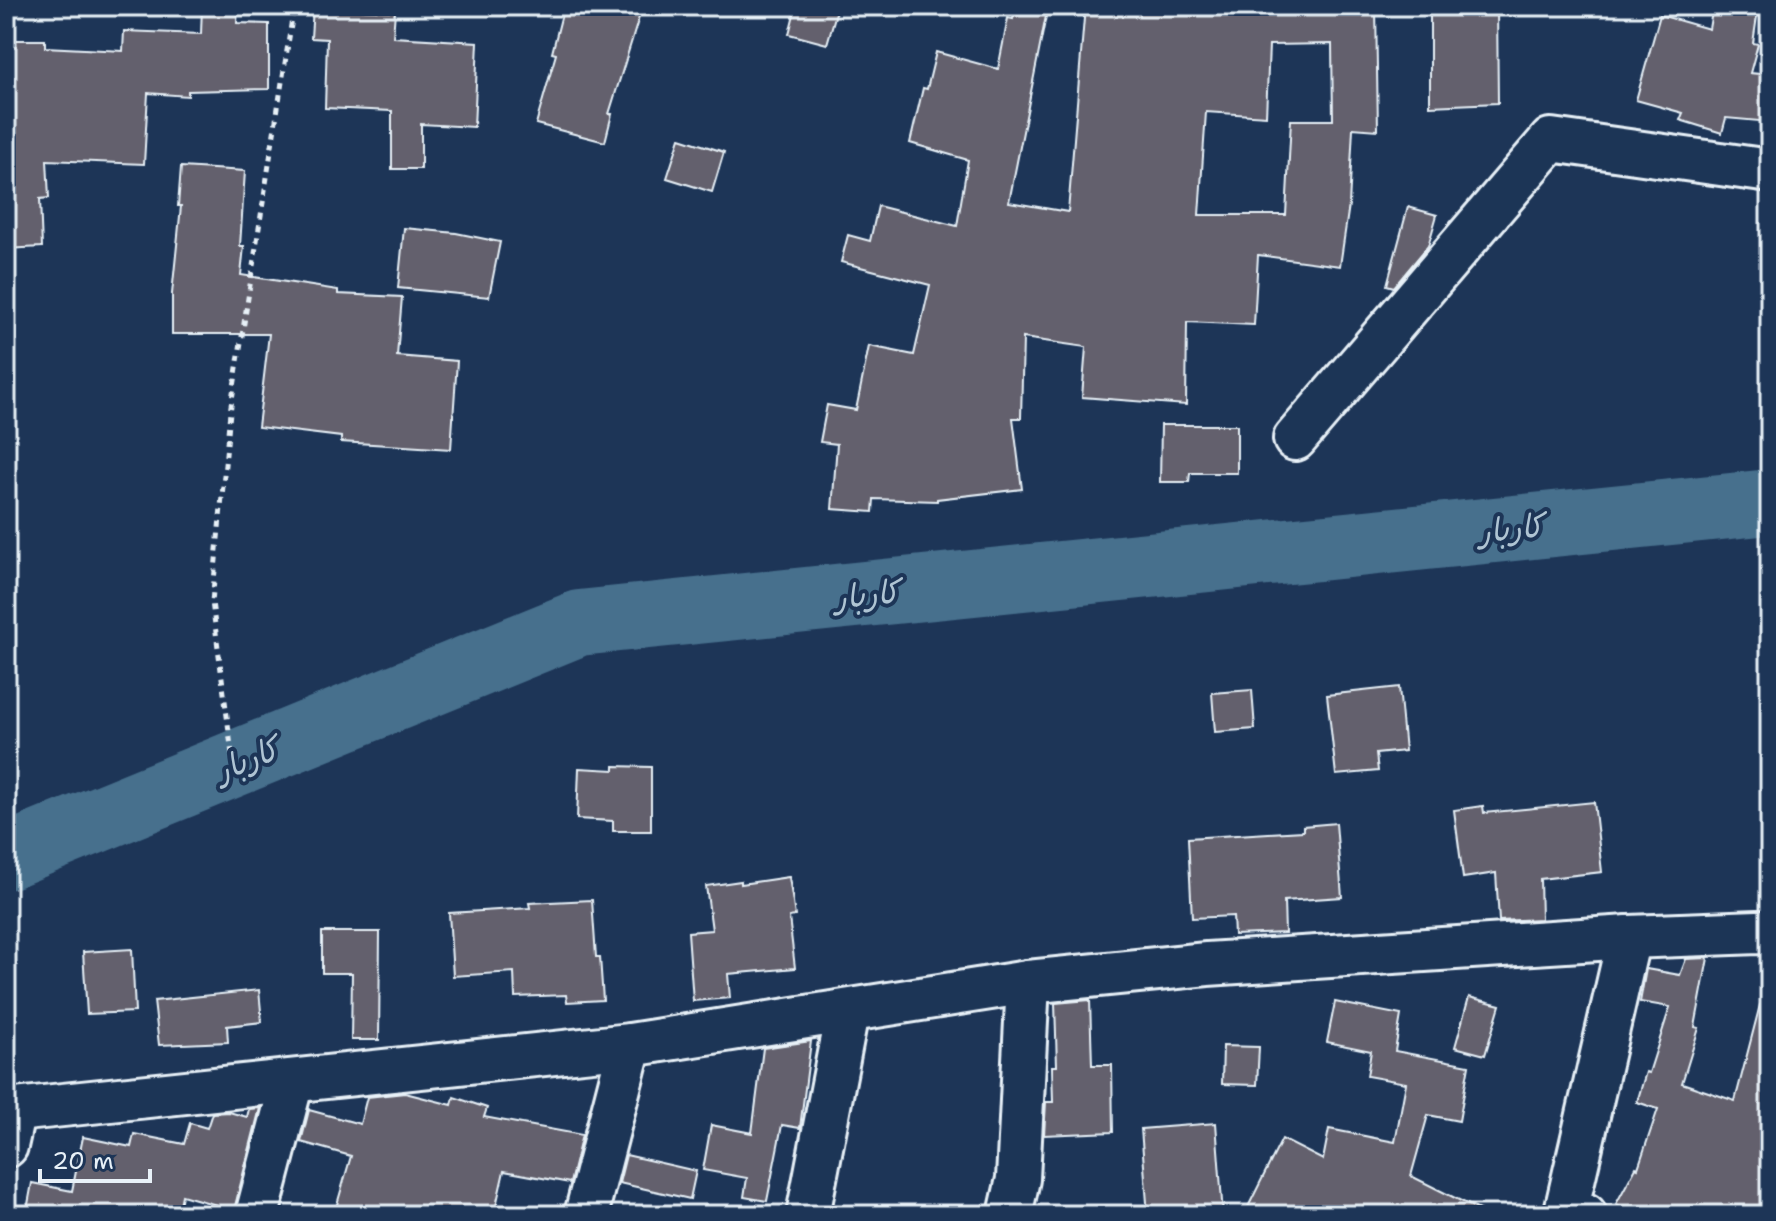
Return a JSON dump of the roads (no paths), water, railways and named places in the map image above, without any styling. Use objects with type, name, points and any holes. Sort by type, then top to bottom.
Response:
[{"type":"street","points":[[1295,439],[1551,140],[1770,171]]},
{"type":"street","points":[[9,1122],[292,1081],[630,1045],[1028,982],[1207,964],[1629,937],[1770,933]]},
{"type":"street","points":[[1585,1215],[1567,1207],[1629,937]]},
{"type":"street","points":[[1010,1215],[1018,1179],[1028,982]]},
{"type":"street","points":[[808,1215],[847,1012]]},
{"type":"street","points":[[586,1215],[630,1045]]},
{"type":"street","points":[[257,1215],[292,1081]]},
{"type":"waterway","name":"کاربار","points":[[6,857],[579,623],[1770,502]]}]
